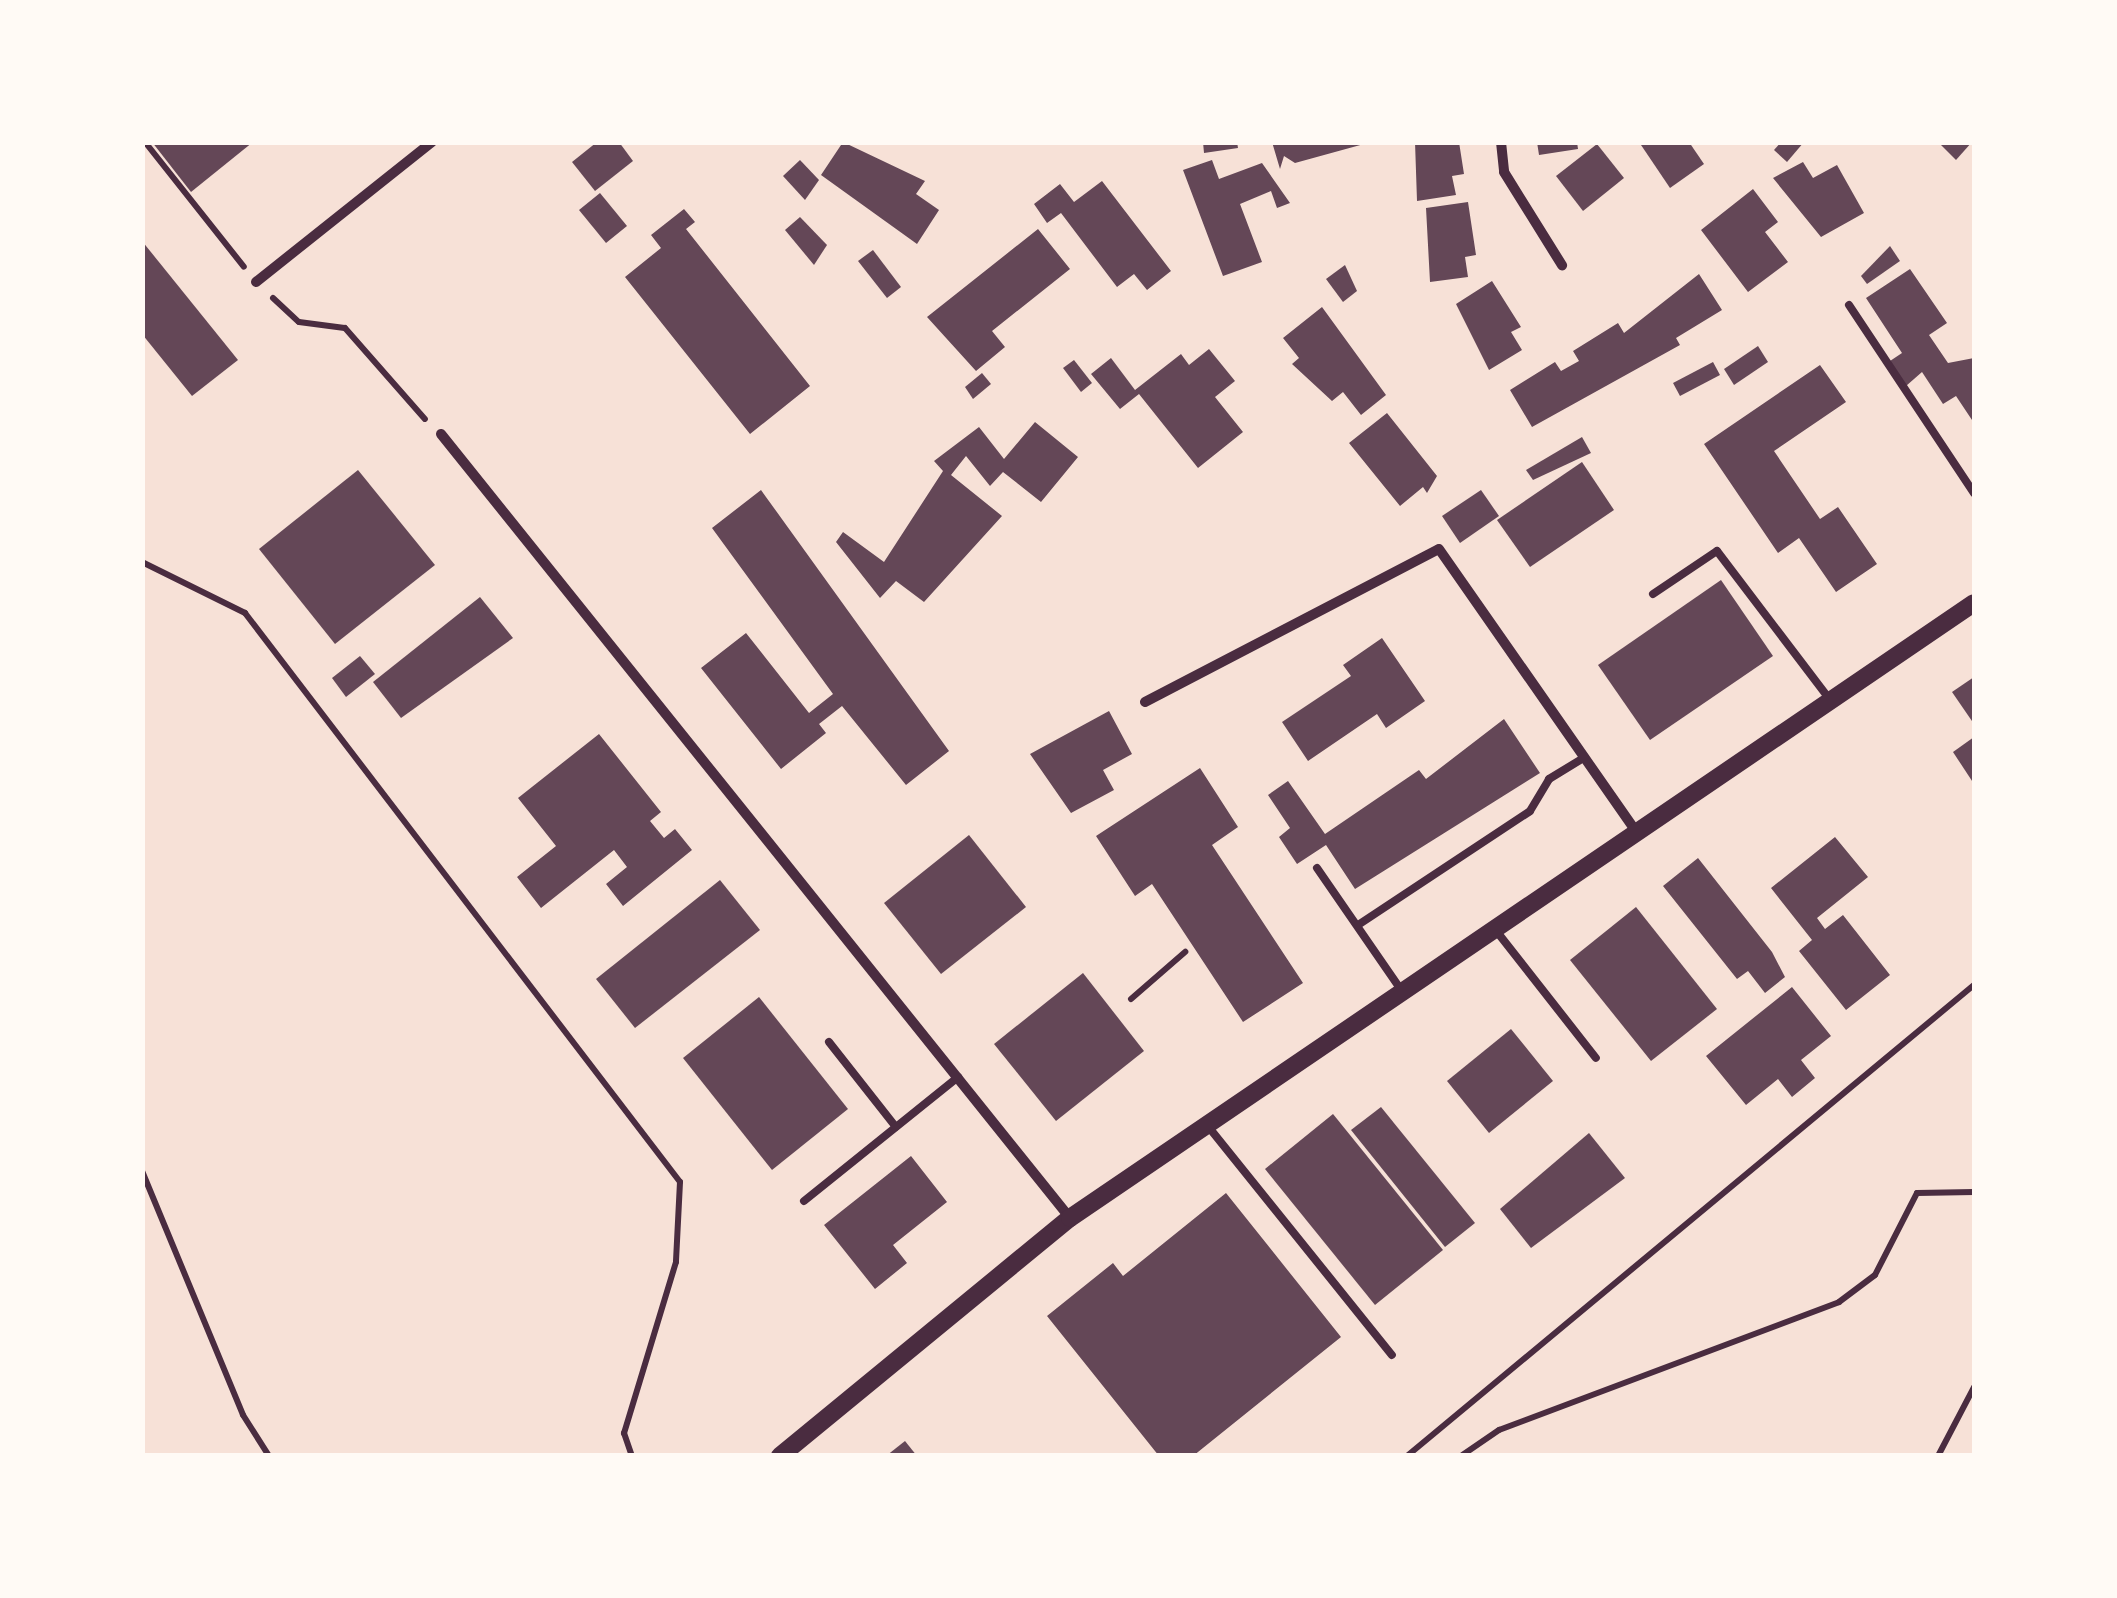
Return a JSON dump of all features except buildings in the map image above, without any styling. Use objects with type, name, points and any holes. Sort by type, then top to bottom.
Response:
[{"type":"street","points":[[256,282],[432,142]]},
{"type":"street","points":[[1501,142],[1504,172],[1562,265]]},
{"type":"street","points":[[441,434],[1070,1218]]},
{"type":"street","points":[[1145,702],[1438,548],[1636,831]]},
{"type":"street","points":[[780,1456],[1070,1218],[1974,603]]},
{"type":"lane","points":[[1849,305],[1974,493]]},
{"type":"lane","points":[[1654,594],[1717,551],[1830,700]]},
{"type":"lane","points":[[1358,925],[1530,810],[1549,779],[1584,757]]},
{"type":"lane","points":[[1318,868],[1402,990]]},
{"type":"lane","points":[[1494,928],[1596,1058]]},
{"type":"lane","points":[[829,1042],[896,1127]]},
{"type":"lane","points":[[804,1202],[958,1077]]},
{"type":"lane","points":[[1207,1125],[1392,1355]]},
{"type":"path","points":[[146,142],[256,282],[300,322],[345,328],[441,434]]},
{"type":"path","points":[[142,562],[245,613],[680,1182],[676,1262],[624,1433],[632,1456]]},
{"type":"path","points":[[1130,999],[1185,952]]},
{"type":"path","points":[[1407,1456],[1974,986]]},
{"type":"path","points":[[142,1171],[244,1415],[269,1456]]},
{"type":"path","points":[[1461,1456],[1500,1430],[1838,1302],[1875,1275],[1917,1193],[1974,1192]]},
{"type":"path","points":[[1938,1456],[1974,1387]]}]
